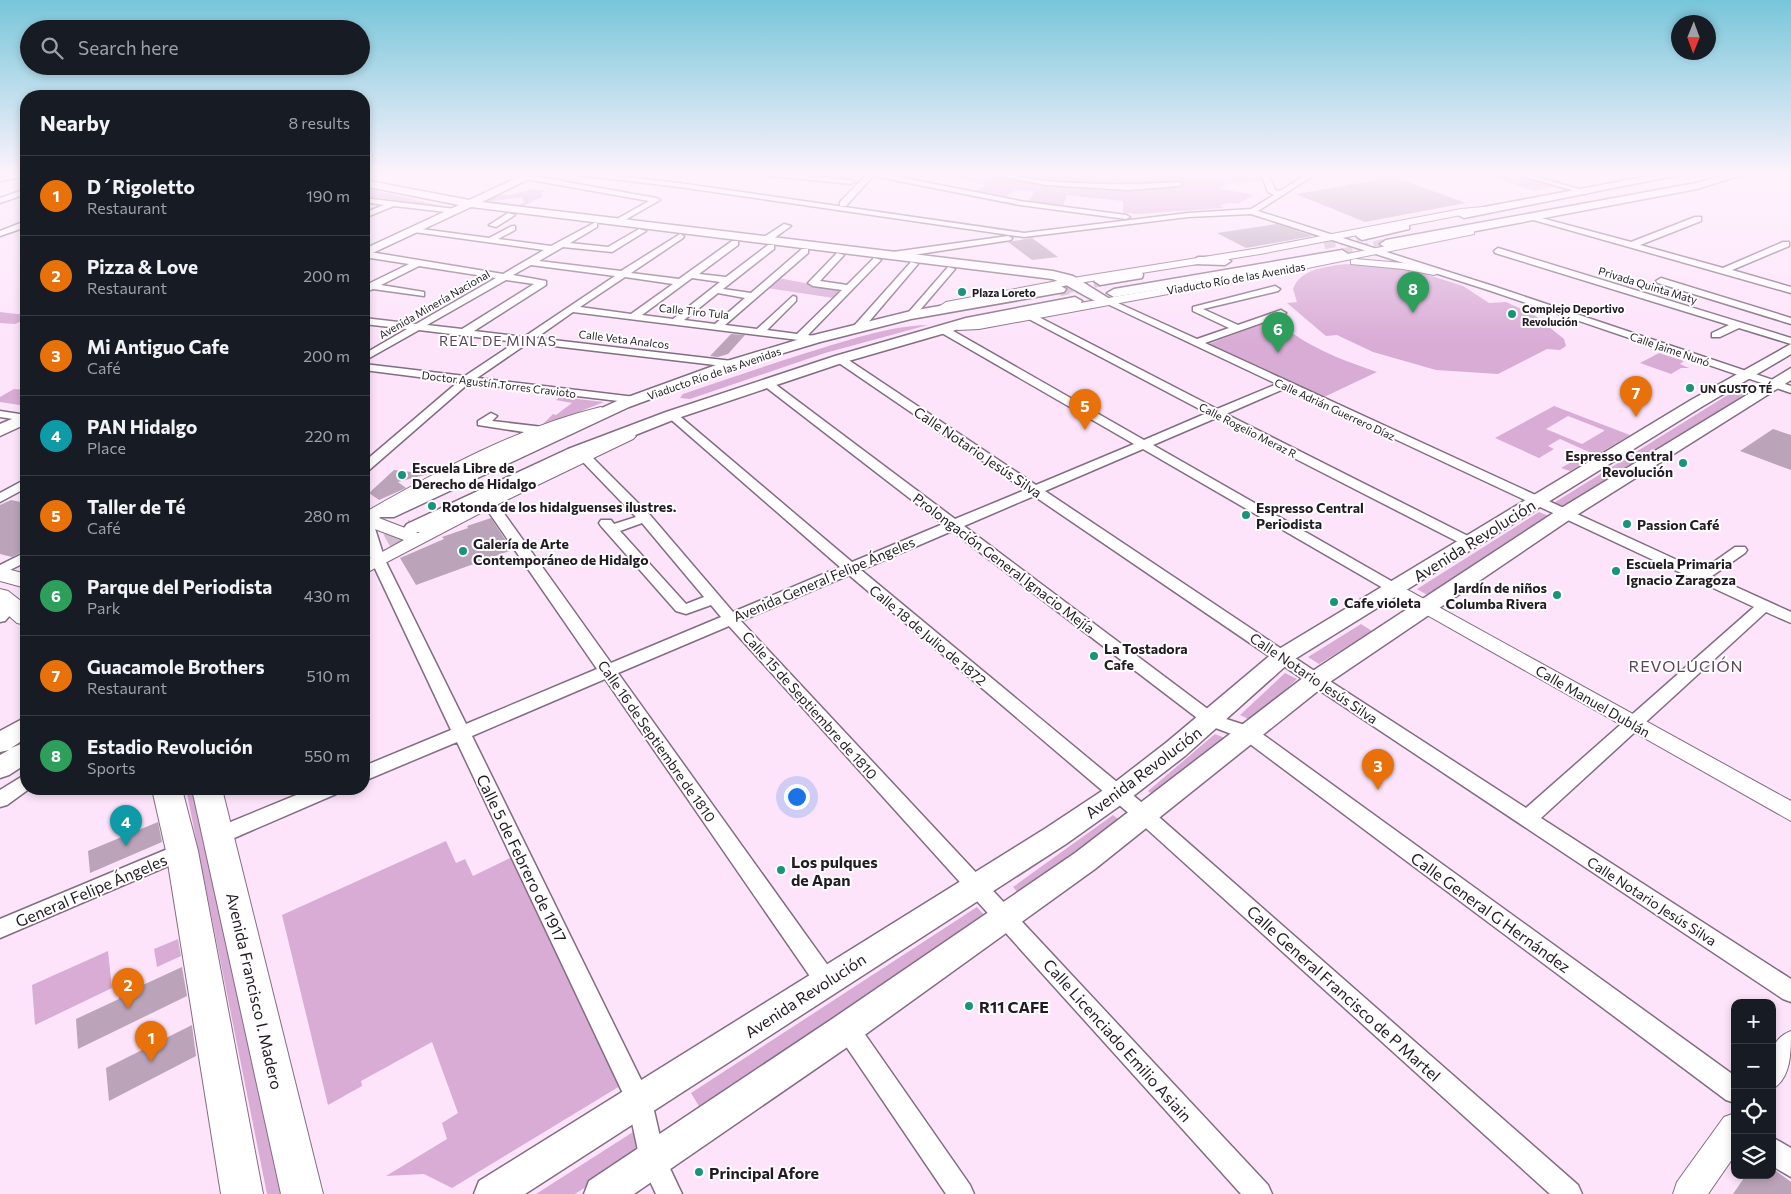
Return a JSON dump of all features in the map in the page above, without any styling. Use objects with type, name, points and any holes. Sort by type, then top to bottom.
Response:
[{"type":"main road","points":[[370,251],[414,230]]},
{"type":"main road","points":[[674,230],[769,243],[893,254],[1060,276],[1110,297]]},
{"type":"main road","points":[[1362,236],[1391,230]]},
{"type":"main road","name":"Viaducto Río de las Avenidas","points":[[1383,248],[1464,230]]},
{"type":"main road","name":"Viaducto Río de las Avenidas","points":[[988,266],[1102,279],[1226,261],[1326,240]]},
{"type":"main road","name":"Viaducto Río de las Avenidas","points":[[1110,297],[1208,278],[1238,276],[1348,255]]},
{"type":"main road","points":[[1184,268],[1197,261],[1226,261]]},
{"type":"main road","name":"Viaducto Río de las Avenidas","points":[[387,512],[629,402],[732,364],[816,339],[911,315],[1058,286]]},
{"type":"main road","name":"Viaducto Río de las Avenidas","points":[[416,533],[574,453],[666,418],[767,383],[840,359],[972,321],[1081,303]]},
{"type":"main road","name":"Avenida Revolución","points":[[492,1194],[640,1102],[826,980],[1056,836],[1118,794],[1211,720],[1282,657],[1745,374],[1791,348]]},
{"type":"main road","name":"Avenida Revolución","points":[[602,1194],[847,1028],[1004,916],[1085,861],[1145,816],[1316,680],[1565,514],[1791,373]]},
{"type":"main road","points":[[0,431],[20,421]]},
{"type":"main road","points":[[0,572],[20,579]]},
{"type":"main road","points":[[0,743],[20,730]]},
{"type":"main road","points":[[0,768],[20,755]]},
{"type":"main road","points":[[0,784],[20,772]]},
{"type":"main road","points":[[168,795],[182,851],[242,1194]]},
{"type":"main road","name":"Avenida Francisco I. Madero","points":[[208,795],[302,1194]]},
{"type":"street","points":[[414,230],[490,241],[609,250],[642,231]]},
{"type":"street","points":[[490,241],[509,230]]},
{"type":"street","name":"Avenida Minería Nacional","points":[[370,354],[587,230]]},
{"type":"street","points":[[675,322],[783,230]]},
{"type":"street","points":[[1005,230],[1028,233],[1058,230]]},
{"type":"street","points":[[893,254],[1044,230]]},
{"type":"street","name":"Calle Jaime Nunó","points":[[1300,230],[1326,240],[1383,248],[1493,289],[1791,390]]},
{"type":"street","points":[[1058,286],[1073,281],[1102,279],[1326,240],[1367,230]]},
{"type":"street","points":[[1578,230],[1791,290]]},
{"type":"street","points":[[1631,245],[1670,230]]},
{"type":"street","points":[[1350,233],[1383,248]]},
{"type":"street","points":[[0,239],[20,236]]},
{"type":"street","points":[[370,463],[465,381],[620,274],[680,236]]},
{"type":"street","points":[[1326,240],[1353,252],[1348,255]]},
{"type":"street","points":[[634,317],[688,275],[735,243]]},
{"type":"street","points":[[1723,271],[1786,244]]},
{"type":"street","name":"Calle Jaime Nunó","points":[[1383,248],[1434,272],[1493,289]]},
{"type":"street","name":"Viaducto Río de las Avenidas","points":[[951,328],[979,325],[1110,297],[1324,262],[1383,248]]},
{"type":"street","points":[[718,326],[804,251]]},
{"type":"street","name":"Privada Quinta Maty","points":[[1498,251],[1791,341]]},
{"type":"street","points":[[370,255],[542,283],[463,333]]},
{"type":"street","points":[[840,255],[813,283],[848,288]]},
{"type":"street","points":[[800,337],[877,260]]},
{"type":"street","points":[[530,262],[680,282]]},
{"type":"street","points":[[1324,262],[1380,264],[1434,272]]},
{"type":"street","points":[[370,287],[417,263]]},
{"type":"street","points":[[857,329],[914,264]]},
{"type":"street","points":[[911,315],[951,269]]},
{"type":"street","points":[[688,275],[726,280]]},
{"type":"street","points":[[1661,281],[1791,320]]},
{"type":"street","points":[[1058,286],[1083,296],[1081,303]]},
{"type":"street","points":[[370,288],[421,294]]},
{"type":"street","points":[[1237,328],[1196,309],[1275,289]]},
{"type":"street","points":[[714,290],[752,296]]},
{"type":"street","name":"Calle Adrián Guerrero Díaz","points":[[1110,297],[1195,343],[1284,385],[1791,618]]},
{"type":"street","points":[[761,331],[793,299]]},
{"type":"street","name":"Calle Tiro Tula","points":[[570,309],[816,339]]},
{"type":"street","points":[[1195,343],[1280,313]]},
{"type":"street","name":"Calle Rogelio Meraz R","points":[[1028,315],[1217,414],[1469,542]]},
{"type":"street","name":"Calle Veta Analcos","points":[[370,322],[732,364]]},
{"type":"street","points":[[1716,335],[1738,325]]},
{"type":"street","points":[[951,328],[1143,446],[1395,589]]},
{"type":"street","name":"Calle Notario Jesús Silva","points":[[840,359],[1316,680],[1791,992]]},
{"type":"street","name":"Doctor Agustín Torres Cravioto","points":[[370,368],[629,402]]},
{"type":"street","name":"Prolongación General Ignacio Mejía","points":[[767,383],[1211,720],[1248,733]]},
{"type":"street","name":"Avenida General Felipe Ángeles","points":[[370,771],[1284,385]]},
{"type":"street","points":[[370,515],[419,488],[543,431],[629,402]]},
{"type":"street","points":[[0,414],[20,417]]},
{"type":"street","points":[[491,416],[482,423],[543,431]]},
{"type":"street","name":"Viaducto Río de las Avenidas","points":[[371,564],[416,533],[486,503],[666,418]]},
{"type":"street","name":"Calle 18 de Julio de 1872","points":[[666,418],[851,569],[1118,794]]},
{"type":"street","name":"Calle 15 de Septiembre de 1810","points":[[585,457],[644,518],[731,618],[977,885]]},
{"type":"street","points":[[0,498],[20,486]]},
{"type":"street","name":"Calle 16 de Septiembre de 1810","points":[[486,503],[493,508],[826,980]]},
{"type":"street","points":[[644,518],[609,526],[681,608],[683,609],[715,598]]},
{"type":"street","points":[[370,520],[397,533],[416,533]]},
{"type":"street","points":[[1701,577],[1740,550]]},
{"type":"street","points":[[0,572],[20,560]]},
{"type":"street","name":"Calle 5 de Febrero de 1917","points":[[371,564],[462,732],[640,1102],[653,1160],[669,1194]]},
{"type":"street","name":"Calle Manuel Dublán","points":[[1395,589],[1791,812]]},
{"type":"street","points":[[1527,819],[1764,606]]},
{"type":"street","name":"Calle General G Hernández","points":[[1248,733],[1732,1089]]},
{"type":"street","points":[[0,800],[20,786]]},
{"type":"street","name":"Calle General Francisco de P Martel","points":[[1118,794],[1569,1194]]},
{"type":"street","points":[[218,836],[315,795]]},
{"type":"street","name":"General Felipe Ángeles","points":[[0,929],[182,851]]},
{"type":"street","name":"Calle Licenciado Emilio Asiain","points":[[977,885],[1259,1194]]},
{"type":"street","points":[[847,1028],[961,1194]]},
{"type":"street","points":[[1776,1068],[1791,1045]]},
{"type":"street","points":[[1689,1194],[1731,1134]]},
{"type":"street","points":[[1776,1153],[1791,1164]]},
{"type":"shaded area","points":[[1346,264],[1413,270],[1463,286],[1489,303],[1506,302],[1533,314],[1564,339],[1566,346],[1560,350],[1547,349],[1498,374],[1436,370],[1373,352],[1337,335],[1326,336],[1287,303],[1297,302],[1293,289],[1297,282],[1308,273],[1330,266]]},
{"type":"shaded area","points":[[779,278],[841,290],[834,298],[767,288]]},
{"type":"shaded area","points":[[0,312],[20,314],[20,322],[15,324],[0,323]]},
{"type":"shaded area","points":[[1274,319],[1298,337],[1323,351],[1377,372],[1324,397],[1209,344]]},
{"type":"shaded area","points":[[928,325],[825,353],[690,399],[680,398],[683,394],[851,339],[897,328]]},
{"type":"shaded area","points":[[1659,353],[1684,361],[1680,364],[1689,368],[1681,368],[1671,374],[1640,363]]},
{"type":"shaded area","points":[[1747,383],[1758,387],[1564,509],[1552,504]]},
{"type":"shaded area","points":[[14,389],[20,390],[20,405],[0,402],[0,397]]},
{"type":"shaded area","points":[[560,397],[604,402],[540,427],[553,414],[556,415],[572,403],[556,400]]},
{"type":"shaded area","points":[[1554,406],[1630,435],[1570,471],[1561,468],[1589,452],[1560,439],[1548,446],[1554,449],[1539,458],[1495,438]],"holes":[[[1568,416],[1604,430],[1582,444],[1546,429]]]},
{"type":"shaded area","points":[[1539,512],[1551,517],[1429,596],[1417,589]]},
{"type":"shaded area","points":[[1361,624],[1372,631],[1319,664],[1308,657]]},
{"type":"shaded area","points":[[1285,673],[1297,679],[1252,721],[1240,715]]},
{"type":"shaded area","points":[[1215,734],[1232,741],[1161,801],[1148,791]]},
{"type":"shaded area","points":[[187,795],[201,795],[288,1194],[267,1194]]},
{"type":"shaded area","points":[[1113,815],[1124,824],[1023,898],[1013,887]]},
{"type":"shaded area","points":[[446,841],[456,863],[465,859],[473,876],[512,857],[620,1086],[452,1188],[424,1174],[386,1176],[447,1139],[442,1123],[458,1113],[432,1042],[361,1081],[362,1086],[328,1105],[282,915]]},
{"type":"shaded area","points":[[977,907],[987,918],[700,1108],[691,1093]]},
{"type":"shaded area","points":[[178,939],[181,956],[157,967],[154,949]]},
{"type":"shaded area","points":[[108,951],[112,988],[35,1025],[32,985]]},
{"type":"shaded area","points":[[633,1132],[637,1154],[575,1194],[536,1194]]},
{"type":"building","points":[[1239,230],[1294,230],[1313,236],[1246,248],[1217,233]]},
{"type":"building","points":[[1032,238],[1058,257],[1032,260],[1008,242]]},
{"type":"building","points":[[731,334],[745,335],[728,354],[718,357],[710,356]]},
{"type":"building","points":[[1773,429],[1791,435],[1791,470],[1740,451]]},
{"type":"building","points":[[394,470],[428,474],[398,482],[406,488],[379,500],[370,492]]},
{"type":"building","points":[[11,500],[20,502],[20,553],[12,557],[0,554],[0,505]]},
{"type":"building","name":"Galería de Arte Contemporáneo de Hidalgo","points":[[491,518],[512,550],[416,585],[400,558],[444,539],[442,537],[468,528],[467,526]]},
{"type":"building","points":[[158,822],[162,842],[90,873],[88,851]]},
{"type":"building","points":[[182,967],[187,996],[78,1049],[76,1019],[119,999],[119,996]]},
{"type":"building","points":[[192,1025],[196,1056],[109,1101],[106,1068]]},
{"type":"building","points":[[1776,1171],[1791,1182],[1791,1194],[1733,1194],[1743,1179],[1776,1179]]},
{"type":"tunnel","points":[[1324,244],[1359,236]]},
{"type":"tunnel","points":[[1342,254],[1386,244]]},
{"type":"tunnel","points":[[1061,289],[1100,281]]},
{"type":"tunnel","points":[[1059,289],[1068,287]]},
{"type":"tunnel","points":[[370,554],[414,528]]},
{"type":"place","name":"Plaza Loreto","points":[[962,292]]},
{"type":"place","name":"Estadio Revolución","points":[[1413,313]]},
{"type":"place","name":"Complejo Deportivo Revolución","points":[[1512,314]]},
{"type":"place","name":"Parque del Periodista","points":[[1278,353]]},
{"type":"place","name":"UN GUSTO TÉ","points":[[1690,388]]},
{"type":"place","name":"Guacamole Brothers","points":[[1636,417]]},
{"type":"place","name":"Taller de Té","points":[[1085,430]]},
{"type":"place","name":"Espresso Central Revolución","points":[[1683,463]]},
{"type":"place","name":"Escuela Libre de Derecho de Hidalgo","points":[[402,475]]},
{"type":"place","name":"Rotonda de los hidalguenses ilustres.","points":[[432,506]]},
{"type":"place","name":"Espresso Central Periodista","points":[[1246,515]]},
{"type":"place","name":"Passion Café","points":[[1627,524]]},
{"type":"place","name":"Galería de Arte Contemporáneo de Hidalgo","points":[[463,551]]},
{"type":"place","name":"Escuela Primaria Ignacio Zaragoza","points":[[1616,571]]},
{"type":"place","name":"Jardín de niños Columba Rivera","points":[[1557,595]]},
{"type":"place","name":"Cafe violeta","points":[[1334,602]]},
{"type":"place","name":"La Tostadora Cafe","points":[[1094,656]]},
{"type":"place","name":"Mi Antiguo Cafe","points":[[1378,790]]},
{"type":"place","name":"PAN Hidalgo","points":[[126,846]]},
{"type":"place","name":"Los pulques de Apan","points":[[781,870]]},
{"type":"place","name":"R11 CAFE","points":[[969,1006]]},
{"type":"place","name":"Pizza & Love","points":[[128,1009]]},
{"type":"place","name":"D´Rigoletto","points":[[151,1062]]},
{"type":"place","name":"Principal Afore","points":[[699,1172]]},
{"type":"district","name":"REAL DE MINAS","points":[[498,340]]},
{"type":"district","name":"REVOLUCIÓN","points":[[1686,665]]}]
